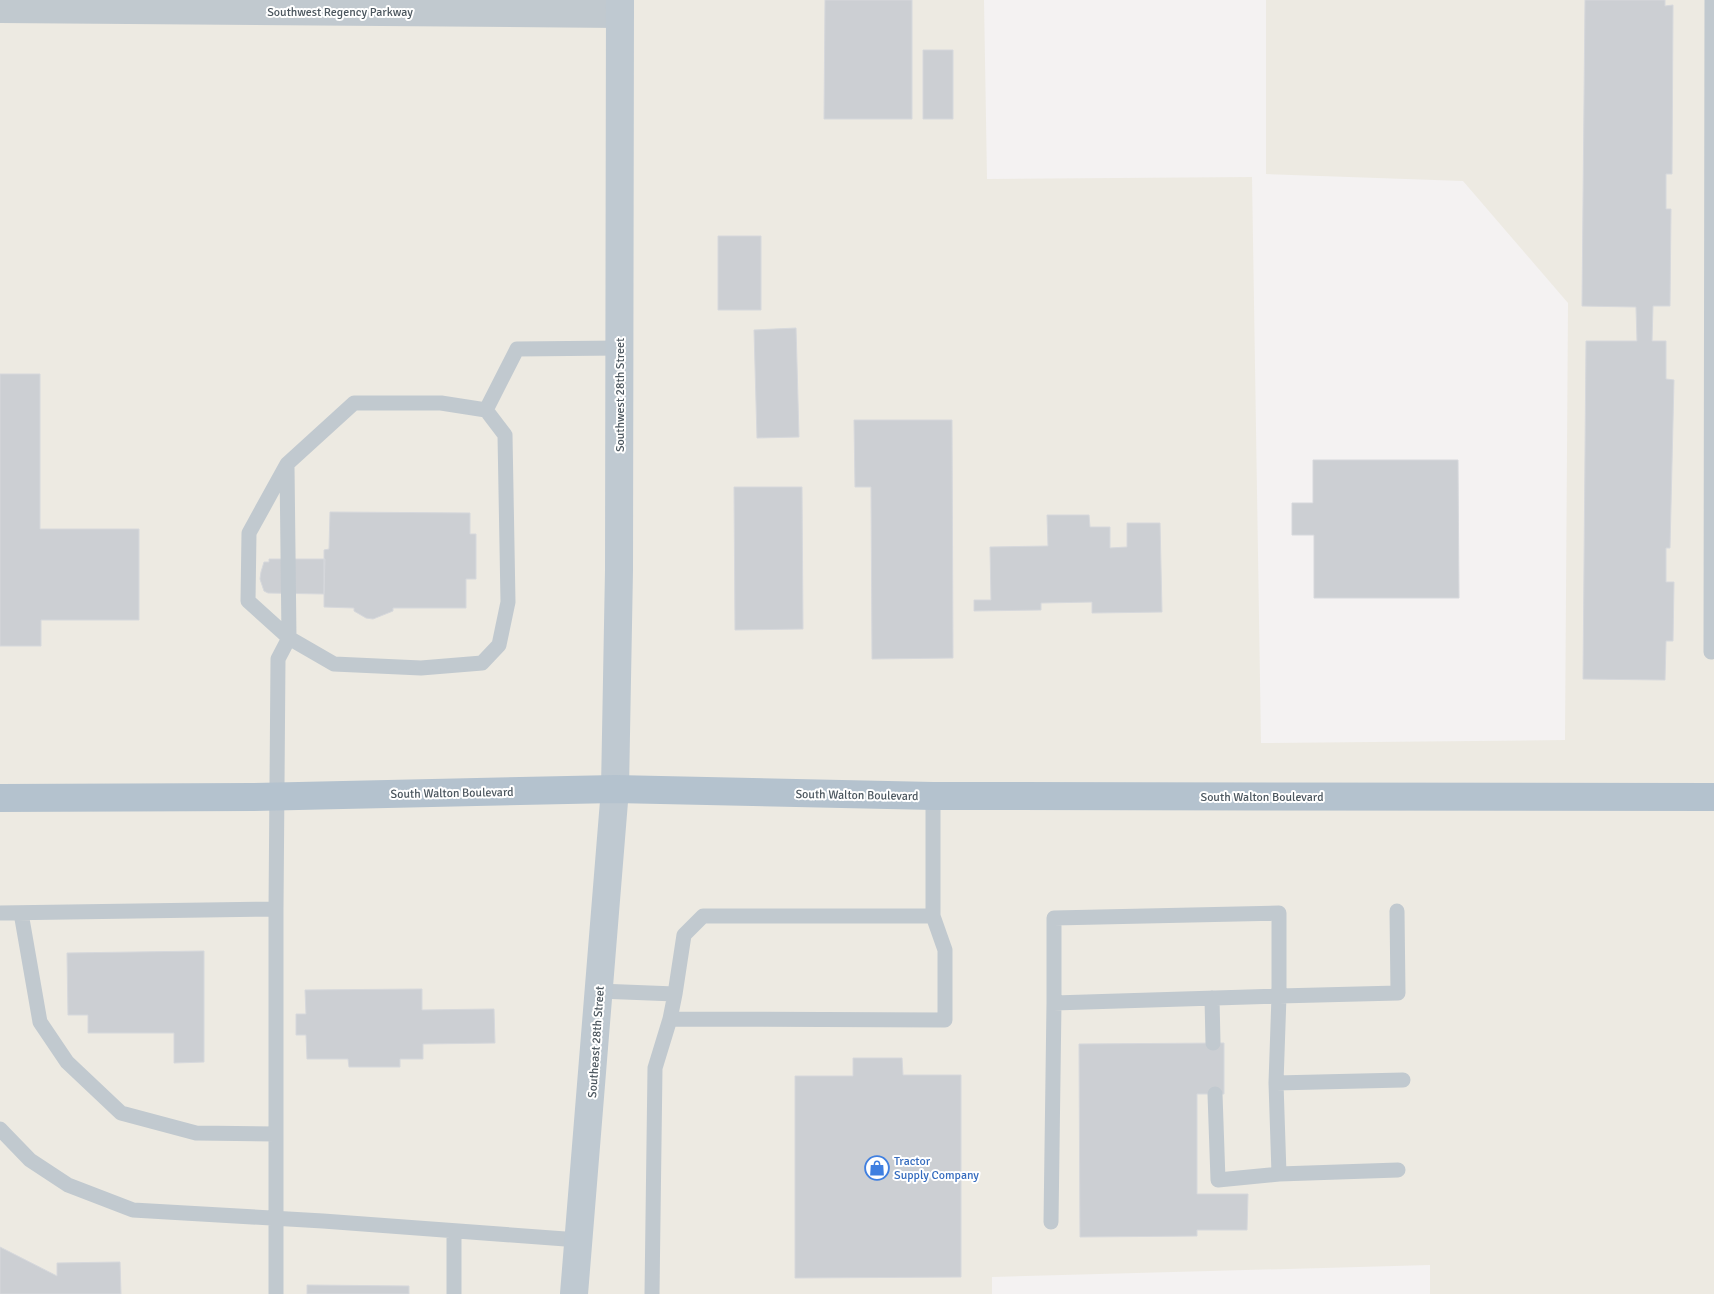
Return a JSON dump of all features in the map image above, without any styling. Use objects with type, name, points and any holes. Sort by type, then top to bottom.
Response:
[{"type":"main road","name":"South Walton Boulevard","points":[[0,798],[277,797],[615,789],[933,796],[1714,797]]},
{"type":"street","name":"Southwest Regency Parkway","points":[[0,9],[94,5],[620,7]]},
{"type":"street","name":"Southwest 28th Street","points":[[615,789],[620,348],[620,7]]},
{"type":"street","name":"Southeast 28th Street","points":[[574,1294],[615,789]]},
{"type":"lane","points":[[1711,652],[1713,512],[1712,0]]},
{"type":"lane","points":[[486,410],[518,349],[620,348]]},
{"type":"lane","points":[[441,403],[486,410],[505,435],[508,602],[499,645],[482,662],[421,668],[334,664],[289,638],[248,601],[249,533],[288,464],[354,404],[441,403]]},
{"type":"lane","points":[[276,1294],[275,1134],[278,659],[289,638],[288,464]]},
{"type":"lane","points":[[670,1018],[945,1020],[945,950],[933,916],[933,796]]},
{"type":"lane","points":[[0,913],[276,909]]},
{"type":"lane","points":[[1054,1003],[1398,993],[1397,911]]},
{"type":"lane","points":[[21,913],[40,1022],[67,1062],[121,1113],[196,1133],[275,1134]]},
{"type":"lane","points":[[1051,1222],[1054,918],[1279,913],[1276,1083],[1279,1174]]},
{"type":"lane","points":[[652,1294],[655,1068],[670,1018],[684,935],[703,916],[933,916]]},
{"type":"lane","points":[[599,991],[675,994]]},
{"type":"lane","points":[[1212,998],[1213,1043]]},
{"type":"lane","points":[[1276,1083],[1403,1080]]},
{"type":"lane","points":[[1215,1094],[1218,1180],[1279,1174],[1398,1170]]},
{"type":"lane","points":[[0,1129],[30,1160],[68,1185],[133,1210],[579,1240]]},
{"type":"lane","points":[[454,1231],[454,1294]]},
{"type":"shaded area","points":[[0,0],[984,0],[987,179],[1252,177],[1261,743],[1565,740],[1568,303],[1463,181],[1266,174],[1266,0],[1714,0],[1714,1294],[1430,1294],[1430,1265],[992,1277],[992,1294],[0,1294]]},
{"type":"building","points":[[825,0],[912,0],[912,119],[824,119]]},
{"type":"building","points":[[1585,0],[1665,0],[1665,6],[1673,5],[1672,174],[1666,174],[1666,209],[1671,209],[1670,306],[1653,306],[1652,341],[1666,341],[1666,379],[1674,380],[1670,548],[1666,548],[1666,582],[1674,582],[1673,641],[1666,641],[1665,680],[1583,679],[1586,341],[1637,341],[1636,307],[1582,306]]},
{"type":"building","points":[[923,50],[953,50],[953,119],[923,119]]},
{"type":"building","points":[[718,236],[761,236],[761,310],[718,310]]},
{"type":"building","points":[[796,328],[799,437],[757,438],[754,330]]},
{"type":"building","points":[[0,374],[40,374],[40,529],[139,529],[139,620],[41,620],[41,646],[0,646]]},
{"type":"building","points":[[854,420],[952,420],[953,658],[872,659],[871,487],[855,487]]},
{"type":"building","points":[[1313,460],[1458,460],[1459,598],[1314,598],[1314,535],[1292,535],[1292,503],[1313,503]]},
{"type":"building","points":[[734,487],[802,487],[803,629],[735,630]]},
{"type":"building","points":[[330,512],[470,513],[470,534],[476,534],[476,579],[466,579],[466,608],[393,608],[393,611],[373,619],[366,618],[354,611],[354,608],[324,607],[324,550],[329,549]]},
{"type":"building","points":[[1047,515],[1089,515],[1090,527],[1110,527],[1110,548],[1127,547],[1127,523],[1160,523],[1162,612],[1092,613],[1092,602],[1041,603],[1041,610],[974,611],[974,600],[991,600],[990,547],[1048,546]]},
{"type":"building","points":[[269,559],[325,559],[324,594],[268,593],[264,591],[260,579],[261,572],[264,562],[269,562]]},
{"type":"building","points":[[204,951],[204,1062],[174,1063],[174,1033],[88,1033],[88,1015],[68,1015],[67,953]]},
{"type":"building","points":[[422,989],[422,1010],[494,1009],[495,1043],[423,1044],[423,1059],[400,1059],[400,1067],[349,1067],[348,1059],[307,1059],[306,1035],[296,1035],[296,1014],[306,1014],[305,990]]},
{"type":"building","points":[[1224,1043],[1224,1094],[1197,1094],[1197,1194],[1248,1194],[1247,1230],[1197,1230],[1197,1236],[1080,1237],[1079,1044]]},
{"type":"building","points":[[853,1058],[902,1058],[903,1075],[961,1075],[961,1277],[795,1278],[795,1076],[853,1076]]},
{"type":"building","points":[[0,1247],[57,1276],[57,1263],[120,1262],[121,1294],[0,1294]]},
{"type":"building","points":[[307,1285],[409,1286],[409,1294],[307,1294]]},
{"type":"place","name":"Tractor Supply Company","points":[[877,1168]]}]
